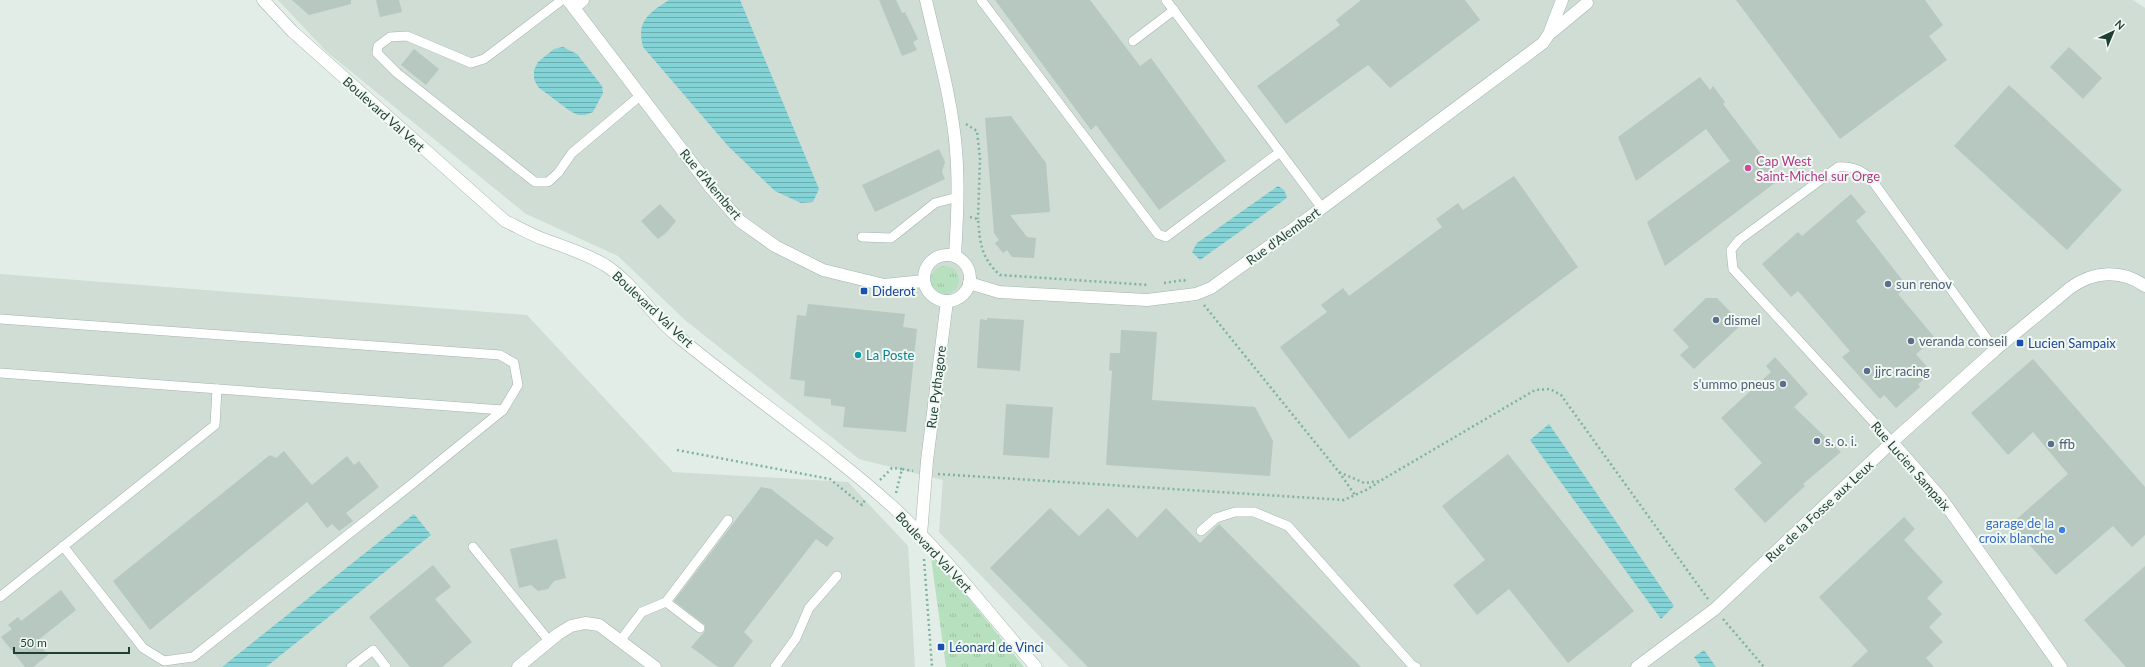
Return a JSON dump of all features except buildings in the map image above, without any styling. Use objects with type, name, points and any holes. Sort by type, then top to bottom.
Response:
[{"type":"street","name":"Boulevard Val Vert","points":[[263,0],[292,31],[505,221],[541,238],[586,254],[607,266],[626,282],[675,334],[722,372],[810,438],[871,489],[921,535],[1036,667]]},
{"type":"street","points":[[926,0],[951,115],[956,149],[958,213],[955,256]]},
{"type":"street","name":"Rue d'Alembert","points":[[969,283],[999,292],[1147,300],[1196,294],[1211,288],[1322,208],[1543,43],[1549,34],[1563,0],[1578,5],[1590,2]]},
{"type":"street","name":"Rue d'Alembert","points":[[575,2],[641,95],[716,193],[740,221],[775,246],[823,270],[884,285],[924,281]]},
{"type":"street","name":"Rue d'Alembert","points":[[1549,34],[1590,2]]},
{"type":"street","points":[[944,254],[955,256],[964,262],[968,269],[969,283],[961,296],[947,301],[934,297],[929,293],[924,281],[924,273],[931,260],[944,254]]},
{"type":"street","name":"Rue de la Fosse aux Leux","points":[[1638,667],[1715,609],[1892,442],[1995,350],[2083,279],[2111,274],[2138,282],[2145,286]]},
{"type":"street","name":"Rue Pythagore","points":[[921,535],[926,473],[947,301]]},
{"type":"street","name":"Rue Lucien Sampaix","points":[[1892,442],[1941,498],[2061,667]]},
{"type":"street","points":[[518,667],[558,634],[571,626],[585,623],[599,625],[655,667]]},
{"type":"lane","points":[[562,0],[484,59],[471,63],[407,36],[390,37],[378,46],[377,54],[397,73],[535,182],[548,182],[562,168],[572,153],[641,95]]},
{"type":"lane","points":[[981,0],[1158,234],[1166,237],[1280,152]]},
{"type":"lane","points":[[1166,0],[1322,208]]},
{"type":"lane","points":[[1133,41],[1174,10]]},
{"type":"lane","name":"Rue Lucien Sampaix","points":[[1892,442],[1733,269],[1731,250],[1738,240],[1838,167],[1857,169],[1871,179],[1995,350]]},
{"type":"lane","points":[[862,237],[891,238],[935,203],[958,197]]},
{"type":"lane","points":[[0,319],[500,355],[514,363],[518,385],[502,410],[407,488],[193,657],[164,661],[143,648],[63,546]]},
{"type":"lane","points":[[0,373],[502,410]]},
{"type":"lane","points":[[0,597],[215,425],[217,389]]},
{"type":"lane","points":[[1201,531],[1216,518],[1235,512],[1254,512],[1288,526],[1412,665],[1416,667]]},
{"type":"lane","points":[[620,641],[642,612],[666,602],[728,520]]},
{"type":"lane","points":[[473,547],[550,642]]},
{"type":"lane","points":[[775,667],[796,638],[809,608],[837,576]]},
{"type":"lane","points":[[666,602],[700,628]]},
{"type":"lane","points":[[351,667],[373,650],[386,667]]},
{"type":"path","points":[[951,115],[977,130],[980,159],[978,219],[980,245],[989,266],[1000,275],[1155,284]]},
{"type":"path","points":[[958,213],[978,219]]},
{"type":"path","points":[[1162,283],[1184,280],[1339,472],[1355,495]]},
{"type":"path","points":[[926,473],[1344,500],[1380,481],[1535,390],[1550,389],[1561,395],[1715,609],[1764,667]]},
{"type":"path","points":[[677,450],[830,479],[862,505],[871,489],[892,468],[902,469]]},
{"type":"path","points":[[1339,472],[1364,483],[1380,481]]},
{"type":"path","points":[[924,558],[932,667]]},
{"type":"shaded area","points":[[278,0],[2133,0],[2145,8],[2145,667],[1069,667],[939,532],[943,480],[859,459],[685,320],[618,256],[526,214],[327,52]]},
{"type":"shaded area","points":[[0,274],[527,315],[673,472],[848,482],[908,546],[915,667],[0,667]]},
{"type":"green space","points":[[945,266],[955,270],[959,280],[955,290],[945,294],[935,290],[931,280],[935,270]]},
{"type":"green space","points":[[930,550],[1024,667],[946,667]]},
{"type":"water","points":[[669,0],[740,0],[819,189],[813,202],[801,203],[775,191],[728,146],[643,47],[641,31],[643,24],[650,14]]},
{"type":"water","points":[[563,47],[577,54],[602,86],[603,93],[593,112],[585,115],[578,115],[570,111],[538,87],[534,79],[534,70],[538,62],[554,49]]},
{"type":"water","points":[[1278,186],[1284,190],[1287,197],[1284,200],[1200,260],[1192,252],[1197,243]]},
{"type":"water","points":[[1549,424],[1674,606],[1661,619],[1530,440]]},
{"type":"water","points":[[414,514],[431,535],[266,667],[222,667]]},
{"type":"water","points":[[1704,650],[1716,667],[1701,667],[1694,657]]},
{"type":"place","name":"Cap West Saint-Michel sur Orge","points":[[1748,168]]},
{"type":"place","name":"sun renov","points":[[1888,284]]},
{"type":"place","name":"Diderot","points":[[864,291]]},
{"type":"place","name":"dismel","points":[[1716,320]]},
{"type":"place","name":"veranda conseil","points":[[1911,341]]},
{"type":"place","name":"Lucien Sampaix","points":[[2020,343]]},
{"type":"place","name":"La Poste","points":[[858,355]]},
{"type":"place","name":"jjrc racing","points":[[1867,371]]},
{"type":"place","name":"s'ummo pneus","points":[[1783,384]]},
{"type":"place","name":"s. o. i.","points":[[1817,441]]},
{"type":"place","name":"ffb","points":[[2051,444]]},
{"type":"place","name":"garage de la croix blanche","points":[[2062,530]]},
{"type":"place","name":"Léonard de Vinci","points":[[941,647]]}]
